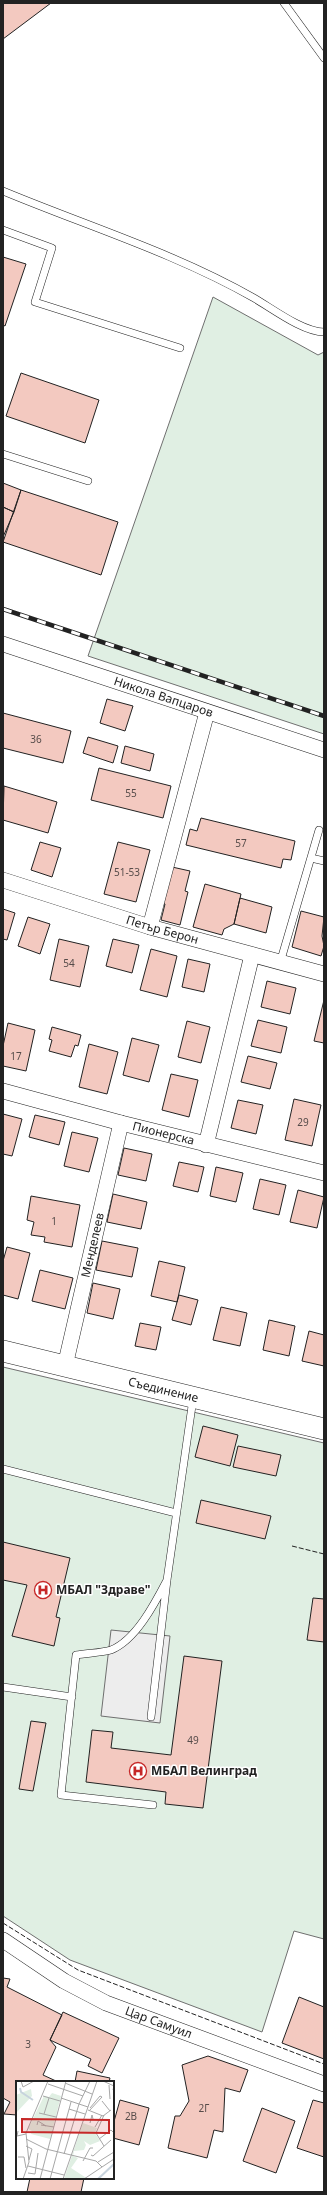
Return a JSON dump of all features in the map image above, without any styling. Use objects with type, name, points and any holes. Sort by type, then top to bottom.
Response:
[{"type":"street","name":"Никола Вапцаров","points":[[3,644],[324,750]]},
{"type":"street","points":[[150,926],[207,712]]},
{"type":"street","name":"Петър Берон","points":[[3,880],[150,926],[324,974]]},
{"type":"street","points":[[206,1145],[252,955]]},
{"type":"street","name":"Пионерска","points":[[3,1091],[206,1145],[324,1173]]},
{"type":"street","name":"Менделеев","points":[[65,1366],[121,1123]]},
{"type":"street","name":"Съединение","points":[[3,1351],[324,1429]]},
{"type":"street","name":"Цар Самуил","points":[[3,1940],[64,1981],[106,2003],[324,2084]]},
{"type":"lane","points":[[284,3],[324,58]]},
{"type":"lane","points":[[3,191],[158,251],[226,282],[304,327],[324,332]]},
{"type":"lane","points":[[3,230],[52,248],[35,302],[180,348]]},
{"type":"lane","points":[[3,454],[88,481]]},
{"type":"lane","points":[[280,963],[319,830]]},
{"type":"lane","points":[[311,858],[324,861]]},
{"type":"lane","points":[[151,1717],[167,1580],[193,1397]]},
{"type":"lane","points":[[3,1469],[176,1513]]},
{"type":"lane","points":[[153,1805],[61,1795],[76,1655],[111,1650],[132,1634],[151,1611],[167,1580]]},
{"type":"lane","points":[[3,1687],[72,1697]]},
{"type":"green space","points":[[213,297],[318,355],[324,352],[324,734],[88,656]]},
{"type":"green space","points":[[3,1367],[324,1443],[324,1939],[294,1931],[262,2032],[70,1960],[3,1916]]},
{"type":"shaded area","points":[[111,1630],[170,1636],[160,1723],[101,1716]]},
{"type":"building","points":[[3,3],[51,3],[3,39]]},
{"type":"building","points":[[3,257],[26,264],[5,326],[3,325]]},
{"type":"building","points":[[21,373],[99,400],[85,443],[6,416]]},
{"type":"building","points":[[3,483],[21,490],[14,512],[3,507]]},
{"type":"building","points":[[21,490],[118,522],[101,575],[3,542]]},
{"type":"building","points":[[3,507],[14,512],[3,537]]},
{"type":"building","points":[[107,699],[133,706],[125,731],[100,723]]},
{"type":"building","points":[[3,713],[71,731],[63,763],[3,748]]},
{"type":"building","points":[[88,737],[118,746],[113,763],[83,753]]},
{"type":"building","points":[[125,746],[154,754],[150,771],[121,763]]},
{"type":"building","points":[[99,768],[171,786],[163,818],[91,800]]},
{"type":"building","points":[[4,786],[57,802],[48,833],[3,820]]},
{"type":"building","points":[[201,818],[295,841],[291,860],[283,859],[281,868],[186,845],[190,829],[197,831]]},
{"type":"building","points":[[40,842],[61,848],[52,877],[31,870]]},
{"type":"building","points":[[118,842],[150,850],[136,902],[104,894]]},
{"type":"building","points":[[172,867],[190,871],[185,891],[188,892],[180,925],[161,920],[165,904],[160,903]]},
{"type":"building","points":[[205,884],[241,894],[234,924],[224,929],[222,935],[193,927]]},
{"type":"building","points":[[240,898],[272,907],[266,933],[234,924]]},
{"type":"building","points":[[3,909],[15,913],[7,940],[3,939]]},
{"type":"building","points":[[301,911],[324,917],[322,936],[324,946],[321,956],[292,947]]},
{"type":"building","points":[[28,917],[50,924],[40,954],[18,946]]},
{"type":"building","points":[[59,939],[89,946],[80,987],[50,980]]},
{"type":"building","points":[[113,939],[139,945],[132,973],[106,966]]},
{"type":"building","points":[[151,949],[177,956],[167,997],[140,990]]},
{"type":"building","points":[[188,959],[210,964],[204,992],[182,987]]},
{"type":"building","points":[[267,981],[296,988],[290,1014],[261,1007]]},
{"type":"building","points":[[324,1000],[324,1043],[314,1041]]},
{"type":"building","points":[[258,1020],[287,1027],[281,1053],[251,1046]]},
{"type":"building","points":[[187,1021],[210,1027],[201,1063],[178,1057]]},
{"type":"building","points":[[8,1023],[35,1030],[26,1071],[3,1066],[3,1046]]},
{"type":"building","points":[[52,1027],[81,1035],[78,1046],[75,1045],[71,1057],[49,1051],[52,1040],[49,1039]]},
{"type":"building","points":[[132,1038],[159,1045],[149,1082],[123,1075]]},
{"type":"building","points":[[89,1044],[118,1052],[107,1094],[79,1087]]},
{"type":"building","points":[[248,1056],[277,1063],[270,1089],[241,1082]]},
{"type":"building","points":[[171,1074],[198,1080],[189,1117],[162,1110]]},
{"type":"building","points":[[294,1099],[321,1105],[312,1146],[285,1140]]},
{"type":"building","points":[[238,1100],[263,1105],[256,1134],[231,1128]]},
{"type":"building","points":[[3,1114],[22,1119],[12,1156],[3,1154]]},
{"type":"building","points":[[35,1115],[65,1122],[59,1145],[29,1137]]},
{"type":"building","points":[[72,1132],[98,1138],[89,1172],[64,1166]]},
{"type":"building","points":[[124,1148],[152,1154],[146,1181],[118,1175]]},
{"type":"building","points":[[179,1162],[204,1167],[198,1192],[173,1186]]},
{"type":"building","points":[[216,1167],[243,1173],[236,1202],[210,1196]]},
{"type":"building","points":[[260,1179],[286,1185],[279,1215],[253,1209]]},
{"type":"building","points":[[298,1190],[324,1197],[317,1228],[290,1222]]},
{"type":"building","points":[[113,1194],[147,1202],[141,1229],[107,1222]]},
{"type":"building","points":[[31,1196],[80,1205],[72,1247],[44,1242],[45,1237],[31,1235],[34,1222],[27,1220]]},
{"type":"building","points":[[102,1241],[138,1248],[132,1277],[96,1270]]},
{"type":"building","points":[[7,1247],[30,1253],[18,1299],[3,1295],[3,1261]]},
{"type":"building","points":[[159,1261],[185,1267],[177,1302],[151,1296]]},
{"type":"building","points":[[40,1270],[73,1278],[65,1309],[32,1301]]},
{"type":"building","points":[[93,1283],[120,1289],[113,1319],[87,1313]]},
{"type":"building","points":[[179,1295],[198,1300],[191,1325],[172,1320]]},
{"type":"building","points":[[221,1307],[247,1313],[240,1346],[213,1340]]},
{"type":"building","points":[[269,1320],[295,1326],[289,1356],[263,1350]]},
{"type":"building","points":[[140,1323],[161,1327],[156,1350],[135,1346]]},
{"type":"building","points":[[309,1331],[324,1335],[324,1366],[302,1361]]},
{"type":"building","points":[[203,1426],[238,1435],[230,1466],[195,1457]]},
{"type":"building","points":[[238,1446],[281,1455],[276,1476],[233,1467]]},
{"type":"building","points":[[201,1500],[271,1516],[265,1539],[196,1523]]},
{"type":"building","points":[[3,1542],[70,1558],[56,1617],[60,1618],[54,1646],[12,1636],[27,1585],[3,1580]]},
{"type":"building","points":[[313,1598],[324,1599],[324,1642],[307,1640]]},
{"type":"building","points":[[184,1656],[222,1661],[203,1808],[165,1804],[166,1792],[86,1782],[92,1730],[113,1732],[111,1748],[171,1755]]},
{"type":"building","points":[[31,1721],[46,1723],[33,1791],[19,1789]]},
{"type":"building","points":[[3,1978],[10,1979],[7,1987],[62,2015],[50,2040],[56,2047],[43,2075],[56,2081],[16,2081],[16,2115],[4,2114],[10,2102],[3,2098]]},
{"type":"building","points":[[299,1997],[324,2007],[324,2059],[282,2043]]},
{"type":"building","points":[[63,2012],[119,2038],[102,2073],[88,2066],[91,2059],[50,2040]]},
{"type":"building","points":[[208,2056],[248,2070],[240,2092],[225,2088],[223,2132],[214,2130],[207,2158],[168,2148],[175,2116],[180,2116],[189,2101],[182,2065]]},
{"type":"building","points":[[77,2071],[110,2078],[109,2081],[75,2081]]},
{"type":"building","points":[[120,2100],[149,2108],[139,2145],[114,2138],[114,2121]]},
{"type":"building","points":[[313,2100],[324,2103],[324,2157],[297,2148]]},
{"type":"building","points":[[262,2108],[295,2121],[276,2173],[243,2161]]},
{"type":"building","points":[[30,2179],[84,2179],[81,2192],[27,2192]]},
{"type":"railway","points":[[3,609],[324,716]]},
{"type":"fence","points":[[292,1546],[324,1554]]},
{"type":"fence","points":[[3,1923],[78,1970],[324,2064]]},
{"type":"place","name":"МБАЛ \"Здраве\"","points":[[43,1590]]},
{"type":"place","name":"МБАЛ Велинград","points":[[138,1771]]}]
